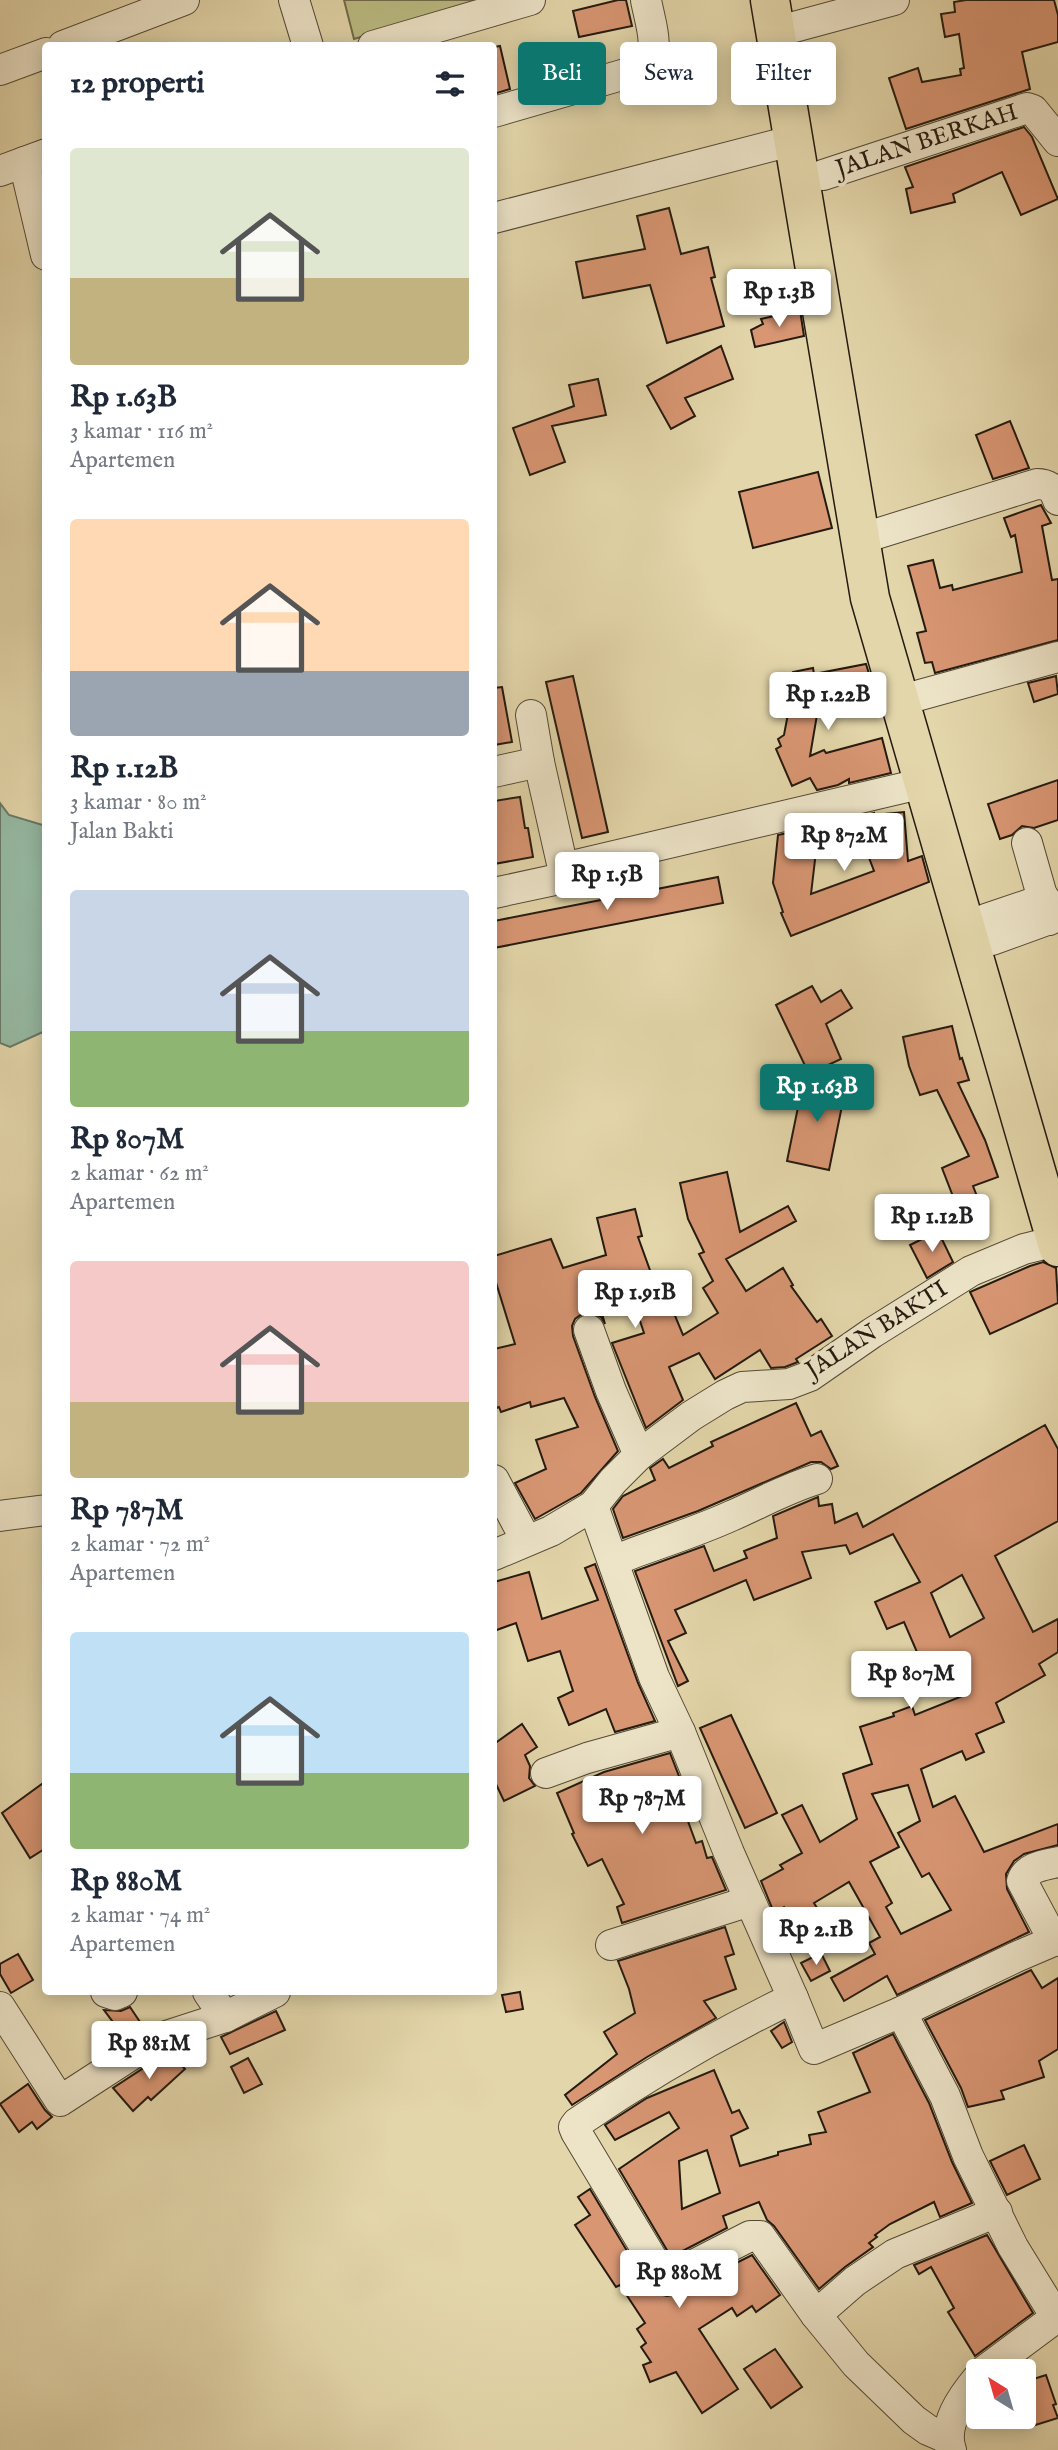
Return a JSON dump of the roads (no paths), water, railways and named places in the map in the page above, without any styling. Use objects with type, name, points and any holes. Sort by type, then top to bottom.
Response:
[{"type":"highway","points":[[784,9],[795,141],[812,178]]},
{"type":"highway","points":[[784,9],[869,536],[870,597],[924,783],[984,932],[1057,1244]]},
{"type":"highway","points":[[869,536],[920,695],[984,932],[1058,1177]]},
{"type":"street","points":[[74,42],[184,0]]},
{"type":"street","points":[[294,0],[308,42]]},
{"type":"street","points":[[387,42],[530,0]]},
{"type":"street","points":[[497,111],[646,68],[653,60],[654,42],[646,0]]},
{"type":"street","points":[[784,9],[894,0]]},
{"type":"street","points":[[0,71],[42,54]]},
{"type":"street","name":"JALAN BERKAH","points":[[812,178],[1027,108],[1033,110],[1058,141]]},
{"type":"street","points":[[497,217],[795,141]]},
{"type":"street","points":[[23,162],[42,239]]},
{"type":"street","points":[[869,536],[1037,484],[1045,484],[1051,488],[1058,500]]},
{"type":"street","points":[[920,695],[1058,657]]},
{"type":"street","points":[[497,891],[559,879],[564,873],[531,715]]},
{"type":"street","points":[[497,771],[539,762]]},
{"type":"street","points":[[563,869],[924,783]]},
{"type":"street","points":[[984,932],[1051,912],[1027,843]]},
{"type":"street","name":"JALAN BAKTI","points":[[497,1554],[551,1531],[593,1506],[639,1455],[691,1416],[726,1395],[742,1387],[789,1384],[810,1376],[872,1333],[971,1271],[1024,1249],[1057,1244]]},
{"type":"street","points":[[589,1331],[639,1455]]},
{"type":"street","points":[[612,1558],[623,1557],[688,1534],[731,1517],[786,1489],[817,1479]]},
{"type":"street","points":[[497,1486],[526,1540]]},
{"type":"street","points":[[593,1506],[654,1677],[680,1732],[814,2049],[1056,1940],[1022,1881],[1024,1874],[1029,1871],[1058,1862]]},
{"type":"street","points":[[0,1516],[42,1511]]},
{"type":"street","points":[[546,1773],[587,1758],[680,1732]]},
{"type":"street","points":[[611,1945],[750,1901]]},
{"type":"street","points":[[210,1995],[225,2017]]},
{"type":"street","points":[[0,2007],[60,2101],[154,2040],[225,2017],[269,1995]]},
{"type":"street","points":[[793,1998],[737,2025],[636,2082],[574,2127],[663,2277],[667,2279],[757,2234],[816,2315],[856,2364],[892,2400],[949,2444],[955,2414],[966,2397]]},
{"type":"street","points":[[901,2012],[945,2096],[968,2156],[1013,2247],[1057,2316],[1000,2359]]},
{"type":"street","points":[[816,2315],[855,2281],[895,2254],[997,2212]]}]
